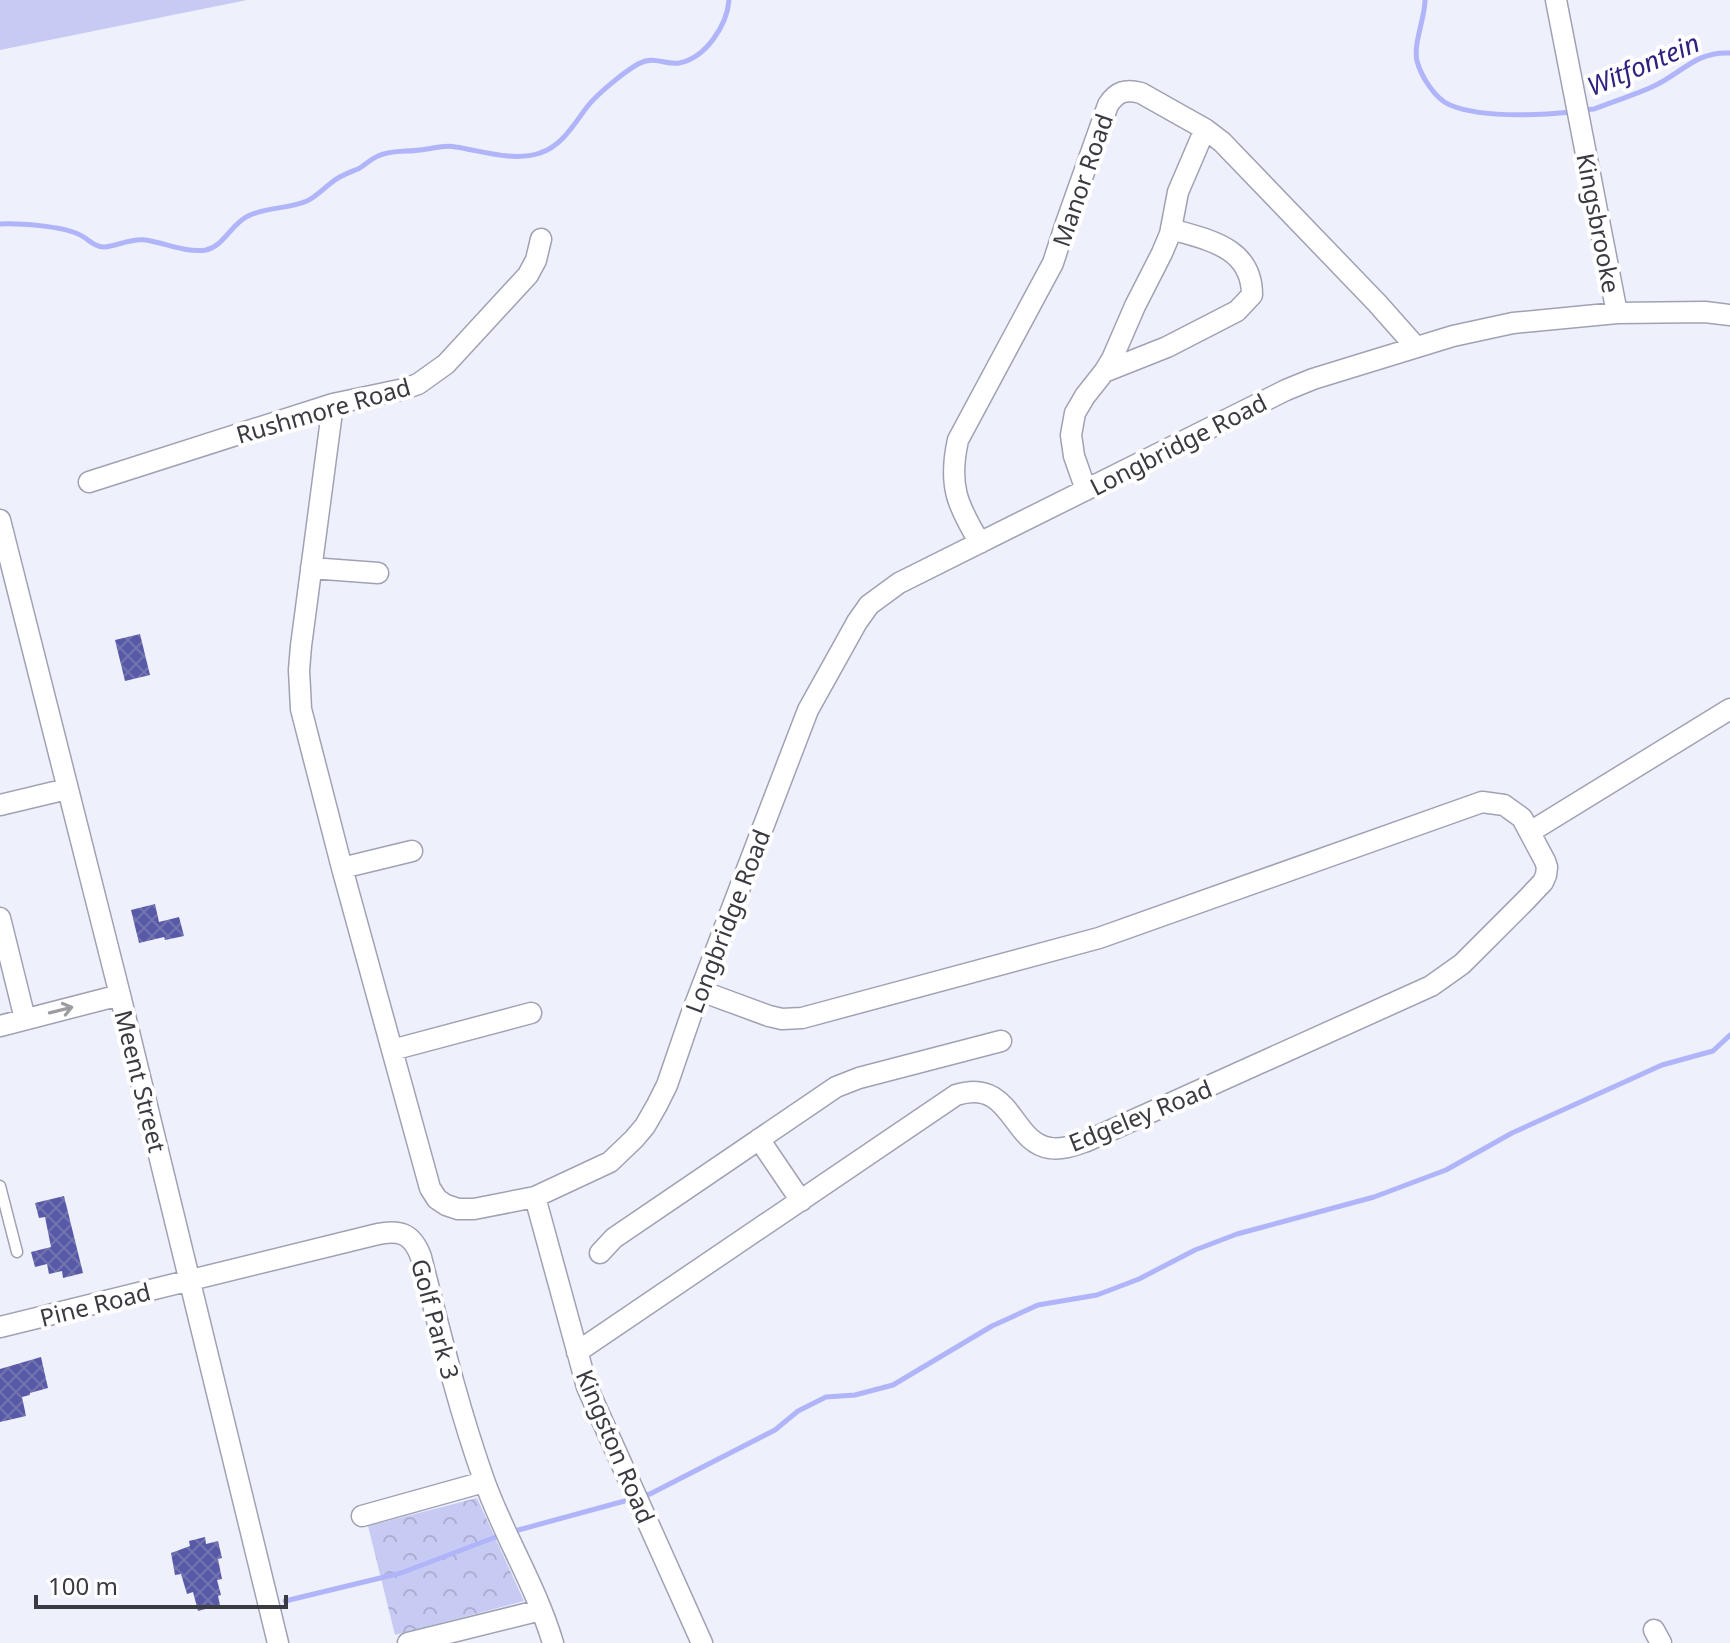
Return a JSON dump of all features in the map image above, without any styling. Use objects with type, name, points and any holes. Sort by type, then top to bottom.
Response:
[{"type":"street","name":"Kingsbrooke","points":[[1556,0],[1617,313]]},
{"type":"street","name":"Manor Road","points":[[980,543],[955,494],[953,464],[958,440],[1053,263],[1108,105],[1114,96],[1122,92],[1130,90],[1141,93],[1222,142],[1416,347]]},
{"type":"street","points":[[1086,490],[1074,456],[1071,435],[1075,413],[1104,372],[1162,253],[1171,229],[1178,192],[1205,129]]},
{"type":"street","points":[[1104,372],[1167,347],[1237,311],[1252,295],[1252,281],[1242,260],[1214,242],[1171,229]]},
{"type":"street","name":"Rushmore Road","points":[[89,482],[333,404],[418,384],[465,344],[528,275],[536,260],[541,239]]},
{"type":"street","name":"Longbridge Road","points":[[333,404],[301,646],[301,709],[430,1188],[437,1199],[446,1205],[474,1209],[535,1197],[610,1162],[634,1139],[657,1105],[808,710],[869,605],[899,583],[1313,379],[1453,336],[1513,323],[1617,313],[1705,312],[1730,315]]},
{"type":"street","name":"Meent Street","points":[[0,520],[278,1643]]},
{"type":"street","points":[[311,568],[378,573]]},
{"type":"street","points":[[1530,832],[1730,709]]},
{"type":"street","points":[[0,805],[67,789]]},
{"type":"street","name":"Edgeley Road","points":[[577,1352],[956,1095],[978,1092],[991,1095],[1031,1139],[1048,1148],[1065,1148],[1087,1141],[1414,996],[1462,964],[1543,882],[1547,867],[1522,818],[1504,805],[1482,802],[1099,938],[802,1018],[769,1016],[701,991]]},
{"type":"street","points":[[342,868],[412,851]]},
{"type":"street","points":[[0,918],[25,1019]]},
{"type":"street","points":[[0,1026],[120,995]]},
{"type":"street","points":[[392,1050],[531,1013]]},
{"type":"street","points":[[600,1253],[614,1238],[836,1087],[859,1078],[1001,1041]]},
{"type":"street","points":[[759,1139],[801,1201]]},
{"type":"street","name":"Kingston Road","points":[[535,1197],[587,1387],[702,1643]]},
{"type":"street","name":"Golf Park 3","points":[[190,1280],[387,1232],[398,1232],[413,1242],[421,1257],[449,1370],[484,1482],[553,1643]]},
{"type":"street","name":"Pine Road","points":[[0,1327],[190,1280]]},
{"type":"street","points":[[362,1516],[484,1482]]},
{"type":"street","points":[[408,1643],[541,1610]]},
{"type":"lane","points":[[0,1186],[17,1252]]},
{"type":"green space","points":[[0,0],[247,0],[0,50]]},
{"type":"green space","points":[[477,1498],[524,1601],[395,1635],[368,1526]]},
{"type":"building","points":[[140,634],[150,675],[125,681],[115,640]]},
{"type":"building","points":[[155,904],[159,922],[179,917],[184,936],[139,943],[131,910]]},
{"type":"building","points":[[64,1196],[83,1273],[63,1278],[62,1271],[49,1274],[47,1264],[35,1267],[31,1252],[51,1247],[45,1217],[39,1218],[35,1203]]},
{"type":"building","points":[[41,1357],[48,1388],[22,1397],[26,1416],[0,1422],[0,1369]]},
{"type":"building","points":[[205,1537],[206,1544],[218,1541],[222,1579],[217,1580],[221,1595],[218,1596],[220,1605],[198,1611],[193,1592],[187,1594],[181,1574],[175,1575],[171,1553],[190,1546],[189,1541]]},
{"type":"waterway","name":"Witfontein","points":[[0,224],[71,231],[101,247],[140,240],[183,249],[206,250],[218,244],[248,216],[307,201],[337,178],[383,154],[447,146],[509,156],[540,153],[561,140],[597,96],[632,68],[649,60],[679,63],[698,55],[719,30],[729,0]]},
{"type":"waterway","name":"Witfontein","points":[[1425,0],[1417,61],[1429,86],[1444,102],[1494,114],[1573,112]]},
{"type":"waterway","name":"Witfontein","points":[[1583,110],[1594,109],[1647,89],[1708,55],[1730,53]]},
{"type":"waterway","points":[[642,1496],[775,1430],[798,1411],[826,1397],[855,1395],[893,1385],[992,1326],[1038,1305],[1097,1295],[1237,1234],[1374,1197],[1446,1170],[1512,1133],[1662,1065],[1713,1051],[1730,1035]]},
{"type":"waterway","points":[[511,1532],[632,1499]]},
{"type":"waterway","points":[[285,1601],[401,1573],[501,1535]]}]
